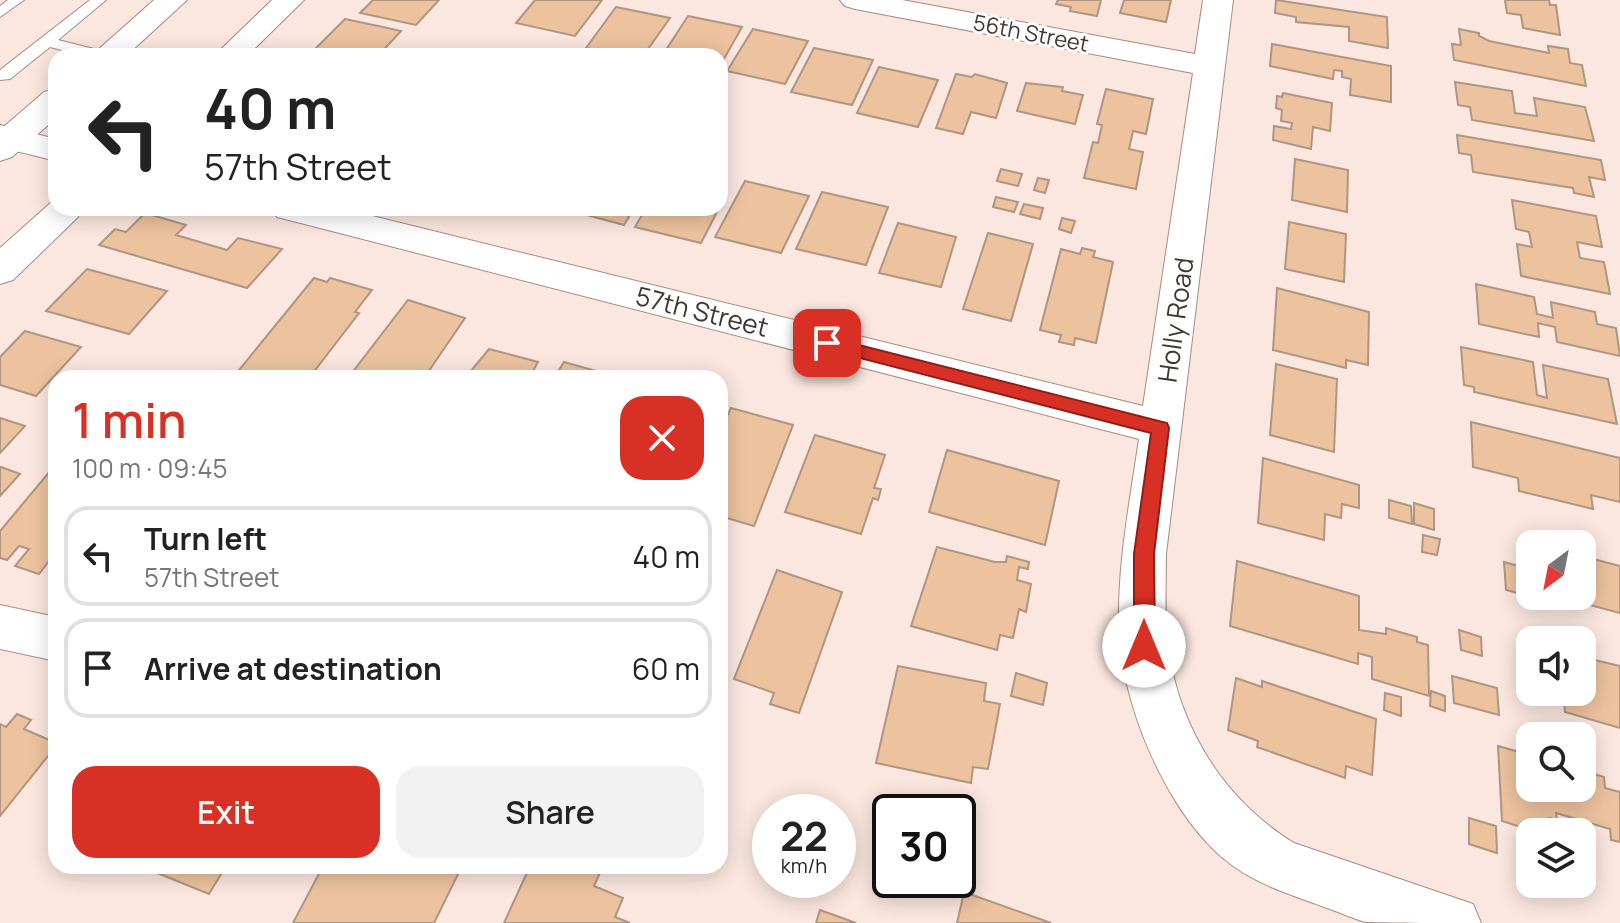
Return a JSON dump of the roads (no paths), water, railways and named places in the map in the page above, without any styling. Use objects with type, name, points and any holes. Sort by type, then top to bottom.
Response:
[{"type":"highway","points":[[115,48],[172,0]]},
{"type":"highway","points":[[4,141],[48,106]]},
{"type":"street","points":[[238,48],[289,0]]},
{"type":"street","name":"56th Street","points":[[855,0],[1207,66]]},
{"type":"street","name":"Holly Road","points":[[1218,0],[1207,66],[1184,273],[1144,554],[1144,646],[1156,701],[1180,758],[1202,793],[1244,841],[1274,862],[1407,910],[1454,923]]},
{"type":"street","points":[[4,141],[48,149]]},
{"type":"street","points":[[0,270],[57,216]]},
{"type":"street","name":"57th Street","points":[[321,216],[1161,428]]},
{"type":"street","points":[[0,627],[48,637]]},
{"type":"lane","points":[[0,13],[17,0]]},
{"type":"lane","points":[[0,75],[5,76],[99,0]]},
{"type":"lane","points":[[47,42],[72,48]]}]
